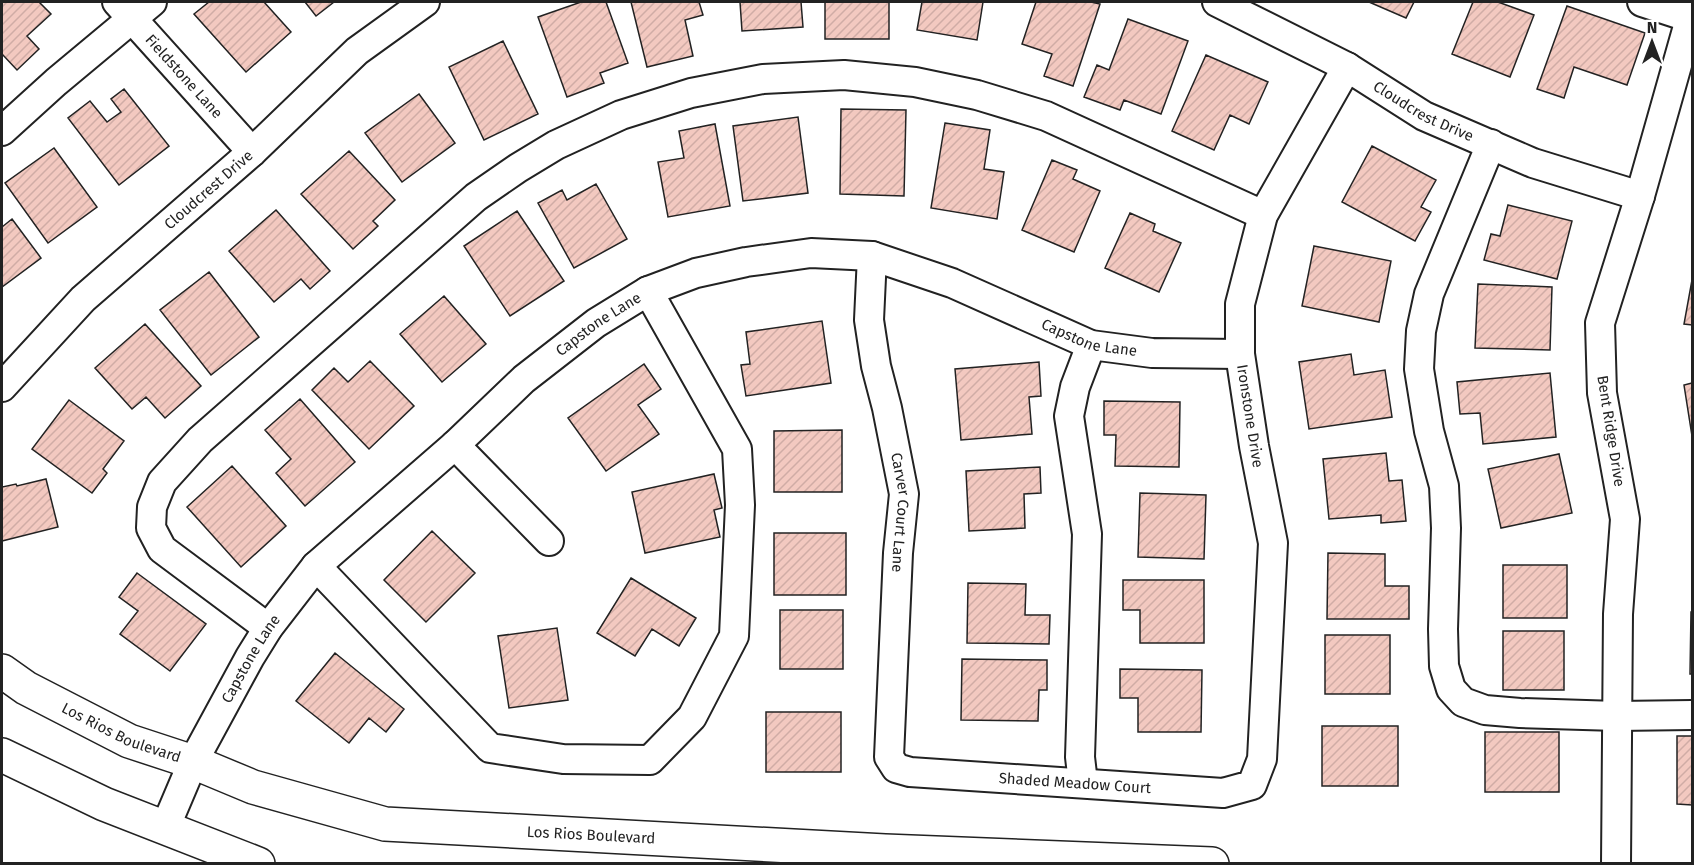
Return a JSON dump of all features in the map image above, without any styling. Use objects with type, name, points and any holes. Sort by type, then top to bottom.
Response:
[{"type":"main road","name":"Los Rios Boulevard","points":[[2,671],[26,688],[129,741],[193,762],[253,787],[385,824],[822,856],[1212,864]]},
{"type":"main road","points":[[2,754],[104,804],[258,864]]},
{"type":"street","name":"Cloudcrest Drive","points":[[2,387],[83,299],[252,152],[357,51],[425,2]]},
{"type":"street","name":"Cloudcrest Drive","points":[[1217,2],[1347,67],[1424,116],[1533,163],[1640,196]]},
{"type":"street","points":[[1642,2],[1691,15]]},
{"type":"street","name":"Fieldstone Lane","points":[[134,7],[252,152]]},
{"type":"street","points":[[2,131],[134,7]]},
{"type":"street","name":"Bent Ridge Drive","points":[[1616,864],[1618,614],[1625,519],[1602,393],[1600,323],[1640,196],[1691,15]]},
{"type":"street","name":"Ironstone Drive","points":[[1252,785],[1262,759],[1273,543],[1254,446],[1240,354],[1240,304],[1263,215],[1347,67]]},
{"type":"street","points":[[268,628],[162,549],[151,528],[152,507],[162,482],[200,440],[476,197],[556,145],[621,115],[691,93],[763,79],[844,75],[915,82],[977,95],[1046,116],[1263,215]]},
{"type":"street","points":[[1491,144],[1429,294],[1421,331],[1419,369],[1429,431],[1444,486],[1446,528],[1444,666],[1451,689],[1463,702],[1485,710],[1617,716],[1692,715]]},
{"type":"street","name":"Capstone Lane","points":[[165,828],[193,762],[268,628],[316,566],[455,445],[524,379],[596,323],[648,291],[696,273],[746,262],[810,253],[872,256],[951,283],[1091,345],[1152,353],[1240,354]]},
{"type":"street","name":"Carver Court Lane","points":[[872,256],[869,320],[876,366],[904,494],[898,553],[889,757],[896,768]]},
{"type":"street","points":[[316,566],[490,748],[563,759],[650,760],[692,717],[734,636],[740,505],[738,449],[648,291]]},
{"type":"street","points":[[1083,783],[1080,757],[1087,534],[1069,416],[1075,387],[1091,345]]},
{"type":"street","points":[[455,445],[549,541]]},
{"type":"street","name":"Shaded Meadow Court","points":[[896,768],[910,772],[1223,793],[1252,785]]},
{"type":"building","points":[[2,2],[39,2],[51,14],[27,36],[39,49],[17,70],[2,54]]},
{"type":"building","points":[[209,2],[264,2],[291,32],[246,72],[194,14]]},
{"type":"building","points":[[305,2],[334,2],[316,16]]},
{"type":"building","points":[[581,2],[606,2],[628,63],[600,73],[604,83],[567,97],[538,17]]},
{"type":"building","points":[[631,2],[699,2],[703,15],[685,20],[693,56],[647,67]]},
{"type":"building","points":[[740,2],[801,2],[803,27],[742,31]]},
{"type":"building","points":[[825,2],[889,2],[889,39],[825,39]]},
{"type":"building","points":[[922,2],[983,2],[977,40],[917,30]]},
{"type":"building","points":[[1036,2],[1100,4],[1073,86],[1044,76],[1052,54],[1022,44]]},
{"type":"building","points":[[1369,2],[1414,2],[1406,18]]},
{"type":"building","points":[[1473,2],[1498,2],[1534,15],[1510,77],[1452,54]]},
{"type":"building","points":[[1567,6],[1645,33],[1627,85],[1574,67],[1564,98],[1537,89]]},
{"type":"building","points":[[1128,19],[1188,41],[1161,114],[1124,100],[1120,110],[1084,97],[1097,65],[1109,70]]},
{"type":"building","points":[[503,41],[538,114],[484,140],[449,67]]},
{"type":"building","points":[[1206,55],[1268,82],[1249,124],[1230,115],[1214,150],[1172,131]]},
{"type":"building","points":[[124,89],[169,146],[119,185],[68,118],[90,101],[107,122],[121,112],[111,99]]},
{"type":"building","points":[[419,94],[455,143],[402,182],[365,133]]},
{"type":"building","points":[[841,109],[906,110],[904,196],[840,194]]},
{"type":"building","points":[[798,117],[808,193],[743,201],[733,126]]},
{"type":"building","points":[[945,123],[990,130],[984,169],[1004,172],[997,219],[931,208]]},
{"type":"building","points":[[715,124],[730,206],[668,217],[658,162],[684,158],[679,131]]},
{"type":"building","points":[[1372,146],[1436,180],[1421,207],[1431,212],[1415,241],[1342,202]]},
{"type":"building","points":[[54,148],[97,207],[48,243],[5,183]]},
{"type":"building","points":[[349,151],[395,200],[373,221],[378,226],[353,249],[301,194]]},
{"type":"building","points":[[1052,160],[1077,170],[1073,179],[1100,191],[1074,252],[1022,230]]},
{"type":"building","points":[[596,184],[627,239],[574,268],[538,203],[562,190],[567,200]]},
{"type":"building","points":[[1508,205],[1572,221],[1557,279],[1484,260],[1491,234],[1500,236]]},
{"type":"building","points":[[276,210],[330,271],[310,289],[301,279],[274,302],[229,251]]},
{"type":"building","points":[[517,211],[564,281],[510,316],[464,246]]},
{"type":"building","points":[[1130,213],[1155,224],[1153,231],[1181,243],[1159,292],[1105,268]]},
{"type":"building","points":[[12,219],[41,258],[2,287],[2,227]]},
{"type":"building","points":[[1314,246],[1391,261],[1379,322],[1302,306]]},
{"type":"building","points":[[209,272],[259,337],[211,375],[160,310]]},
{"type":"building","points":[[1692,280],[1692,325],[1684,324]]},
{"type":"building","points":[[1478,284],[1552,287],[1550,350],[1475,348]]},
{"type":"building","points":[[444,296],[486,344],[442,382],[400,334]]},
{"type":"building","points":[[822,321],[831,383],[746,396],[741,365],[750,364],[746,332]]},
{"type":"building","points":[[145,324],[201,386],[165,418],[146,397],[132,409],[95,368]]},
{"type":"building","points":[[1351,354],[1354,375],[1385,370],[1392,417],[1309,429],[1299,362]]},
{"type":"building","points":[[370,361],[414,406],[369,449],[312,390],[334,368],[348,382]]},
{"type":"building","points":[[1039,362],[1041,396],[1029,397],[1032,434],[961,440],[955,369]]},
{"type":"building","points":[[644,364],[661,389],[638,405],[659,434],[606,471],[568,418]]},
{"type":"building","points":[[1550,373],[1556,437],[1483,444],[1480,413],[1460,414],[1457,382]]},
{"type":"building","points":[[1692,383],[1692,436],[1684,385]]},
{"type":"building","points":[[300,399],[355,462],[305,506],[276,473],[291,459],[265,430]]},
{"type":"building","points":[[69,400],[124,441],[103,469],[107,473],[92,493],[32,449]]},
{"type":"building","points":[[1104,401],[1180,402],[1179,467],[1115,466],[1116,435],[1104,435]]},
{"type":"building","points":[[842,430],[842,492],[774,492],[774,431]]},
{"type":"building","points":[[1386,453],[1389,481],[1402,480],[1406,521],[1381,523],[1381,515],[1329,519],[1323,459]]},
{"type":"building","points":[[1559,454],[1572,513],[1501,528],[1488,469]]},
{"type":"building","points":[[232,466],[286,526],[241,567],[187,507]]},
{"type":"building","points":[[1040,467],[1041,493],[1024,494],[1025,528],[969,531],[966,471]]},
{"type":"building","points":[[714,474],[722,508],[714,510],[720,537],[645,553],[632,492]]},
{"type":"building","points":[[46,479],[58,527],[2,541],[2,487]]},
{"type":"building","points":[[1140,493],[1206,495],[1204,559],[1138,557]]},
{"type":"building","points":[[432,531],[475,573],[426,622],[384,580]]},
{"type":"building","points":[[774,533],[846,533],[846,595],[774,595]]},
{"type":"building","points":[[1328,553],[1385,554],[1385,586],[1409,586],[1409,619],[1327,619]]},
{"type":"building","points":[[1503,565],[1567,565],[1567,618],[1503,618]]},
{"type":"building","points":[[137,573],[206,624],[170,671],[120,634],[138,611],[119,597]]},
{"type":"building","points":[[631,578],[696,618],[679,646],[652,629],[635,656],[597,633]]},
{"type":"building","points":[[1123,580],[1204,580],[1204,643],[1140,643],[1140,610],[1123,610]]},
{"type":"building","points":[[968,583],[1026,584],[1025,615],[1050,615],[1049,644],[967,643]]},
{"type":"building","points":[[780,610],[843,610],[843,669],[780,669]]},
{"type":"building","points":[[1691,612],[1692,674],[1690,674]]},
{"type":"building","points":[[557,628],[568,700],[509,708],[498,636]]},
{"type":"building","points":[[1503,631],[1564,631],[1564,690],[1503,690]]},
{"type":"building","points":[[1325,635],[1390,635],[1390,694],[1325,694]]},
{"type":"building","points":[[335,653],[404,709],[386,732],[369,718],[349,743],[296,701]]},
{"type":"building","points":[[962,659],[1047,660],[1047,690],[1039,690],[1038,721],[961,720]]},
{"type":"building","points":[[1120,669],[1202,670],[1201,732],[1138,732],[1138,698],[1120,698]]},
{"type":"building","points":[[766,712],[841,712],[841,772],[766,772]]},
{"type":"building","points":[[1322,726],[1398,726],[1398,786],[1322,786]]},
{"type":"building","points":[[1485,732],[1559,732],[1559,792],[1485,792]]},
{"type":"building","points":[[1677,736],[1692,736],[1692,805],[1677,804]]}]
